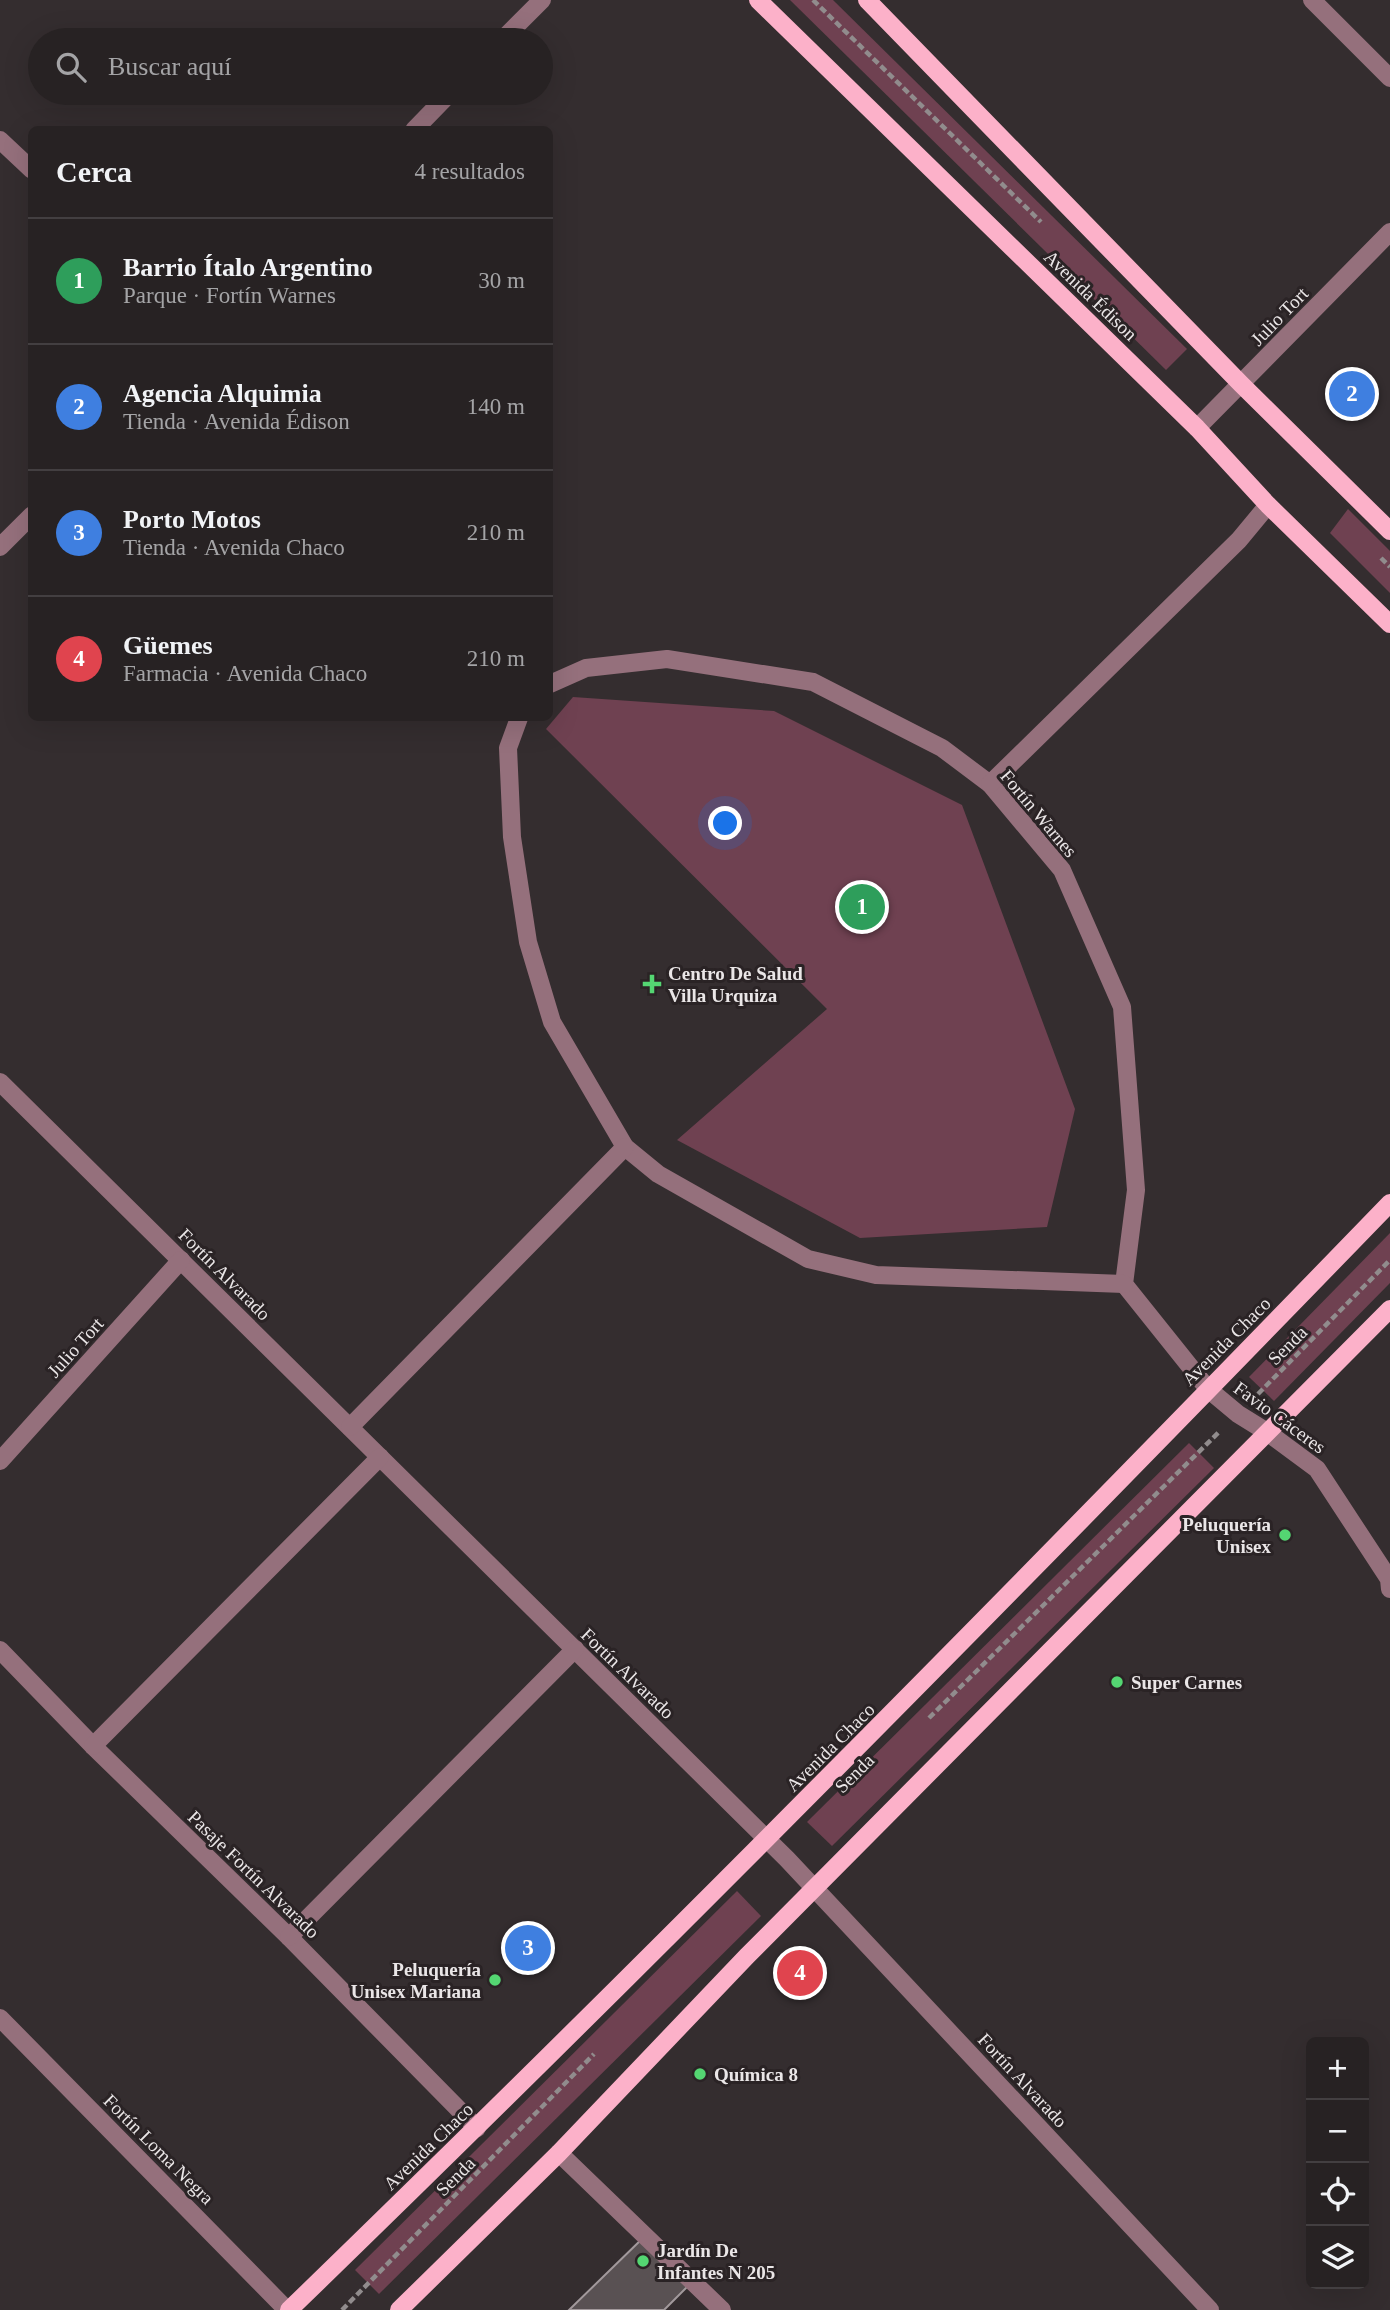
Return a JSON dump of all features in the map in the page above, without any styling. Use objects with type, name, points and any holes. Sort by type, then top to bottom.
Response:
[{"type":"main road","name":"Avenida Édison","points":[[758,0],[1197,428],[1268,505],[1390,624]]},
{"type":"main road","points":[[867,0],[1241,384],[1390,531]]},
{"type":"main road","name":"Avenida Chaco","points":[[288,2310],[477,2128],[912,1694],[1390,1203]]},
{"type":"main road","points":[[399,2310],[559,2153],[814,1888],[1390,1309]]},
{"type":"street","points":[[514,28],[542,0]]},
{"type":"street","points":[[1312,0],[1390,78]]},
{"type":"street","points":[[418,126],[438,105]]},
{"type":"street","points":[[0,139],[28,166]]},
{"type":"street","name":"Julio Tort","points":[[1197,428],[1390,232]]},
{"type":"street","points":[[990,784],[1239,540],[1268,505]]},
{"type":"street","points":[[0,547],[28,519]]},
{"type":"street","name":"Fortín Warnes","points":[[553,683],[586,668],[667,659],[813,682],[942,748],[990,784],[1062,870],[1122,1007],[1136,1190],[1124,1284]]},
{"type":"street","points":[[518,721],[508,748],[512,837],[528,942],[552,1022],[625,1147],[658,1174],[808,1259],[876,1275],[1124,1284],[1208,1389]]},
{"type":"street","name":"Fortín Alvarado","points":[[0,1082],[767,1838],[1210,2310]]},
{"type":"street","points":[[350,1427],[625,1147]]},
{"type":"street","name":"Julio Tort","points":[[0,1461],[181,1260]]},
{"type":"street","name":"Favio Cáceres","points":[[1208,1389],[1238,1414],[1317,1469],[1389,1579],[1390,1588]]},
{"type":"street","points":[[93,1746],[380,1457]]},
{"type":"street","points":[[289,1937],[575,1649]]},
{"type":"street","name":"Pasaje Fortín Alvarado","points":[[0,1650],[477,2128]]},
{"type":"street","name":"Fortín Loma Negra","points":[[0,2018],[288,2310]]},
{"type":"street","points":[[559,2153],[722,2310]]},
{"type":"path","name":"Senda","points":[[924,1723],[1238,1414],[1390,1260]]},
{"type":"path","name":"Senda","points":[[342,2310],[603,2045]]},
{"type":"shaded area","points":[[790,0],[833,0],[1187,349],[1166,370]]},
{"type":"shaded area","points":[[1348,509],[1390,551],[1390,593],[1330,533]]},
{"type":"shaded area","points":[[573,697],[774,711],[962,805],[1075,1109],[1047,1227],[860,1238],[677,1140],[827,1009],[546,729]]},
{"type":"shaded area","points":[[1390,1233],[1390,1283],[1274,1401],[1249,1377]]},
{"type":"shaded area","points":[[1189,1443],[1214,1468],[832,1846],[807,1822]]},
{"type":"shaded area","points":[[737,1891],[761,1916],[379,2294],[355,2270]]},
{"type":"building","name":"Jardín De Infantes N 205","points":[[644,2237],[690,2284],[664,2310],[569,2310]]},
{"type":"place","name":"Agencia Alquimia","points":[[1352,394]]},
{"type":"place","name":"Barrio Ítalo Argentino","points":[[862,907]]},
{"type":"place","name":"Centro De Salud Villa Urquiza","points":[[652,984]]},
{"type":"place","name":"Peluquería Unisex","points":[[1285,1535]]},
{"type":"place","name":"Super Carnes","points":[[1117,1682]]},
{"type":"place","name":"Porto Motos","points":[[528,1948]]},
{"type":"place","name":"Güemes","points":[[800,1973]]},
{"type":"place","name":"Peluquería Unisex Mariana","points":[[495,1980]]},
{"type":"place","name":"Química 8","points":[[700,2074]]},
{"type":"place","name":"Jardín De Infantes N 205","points":[[643,2261]]}]
